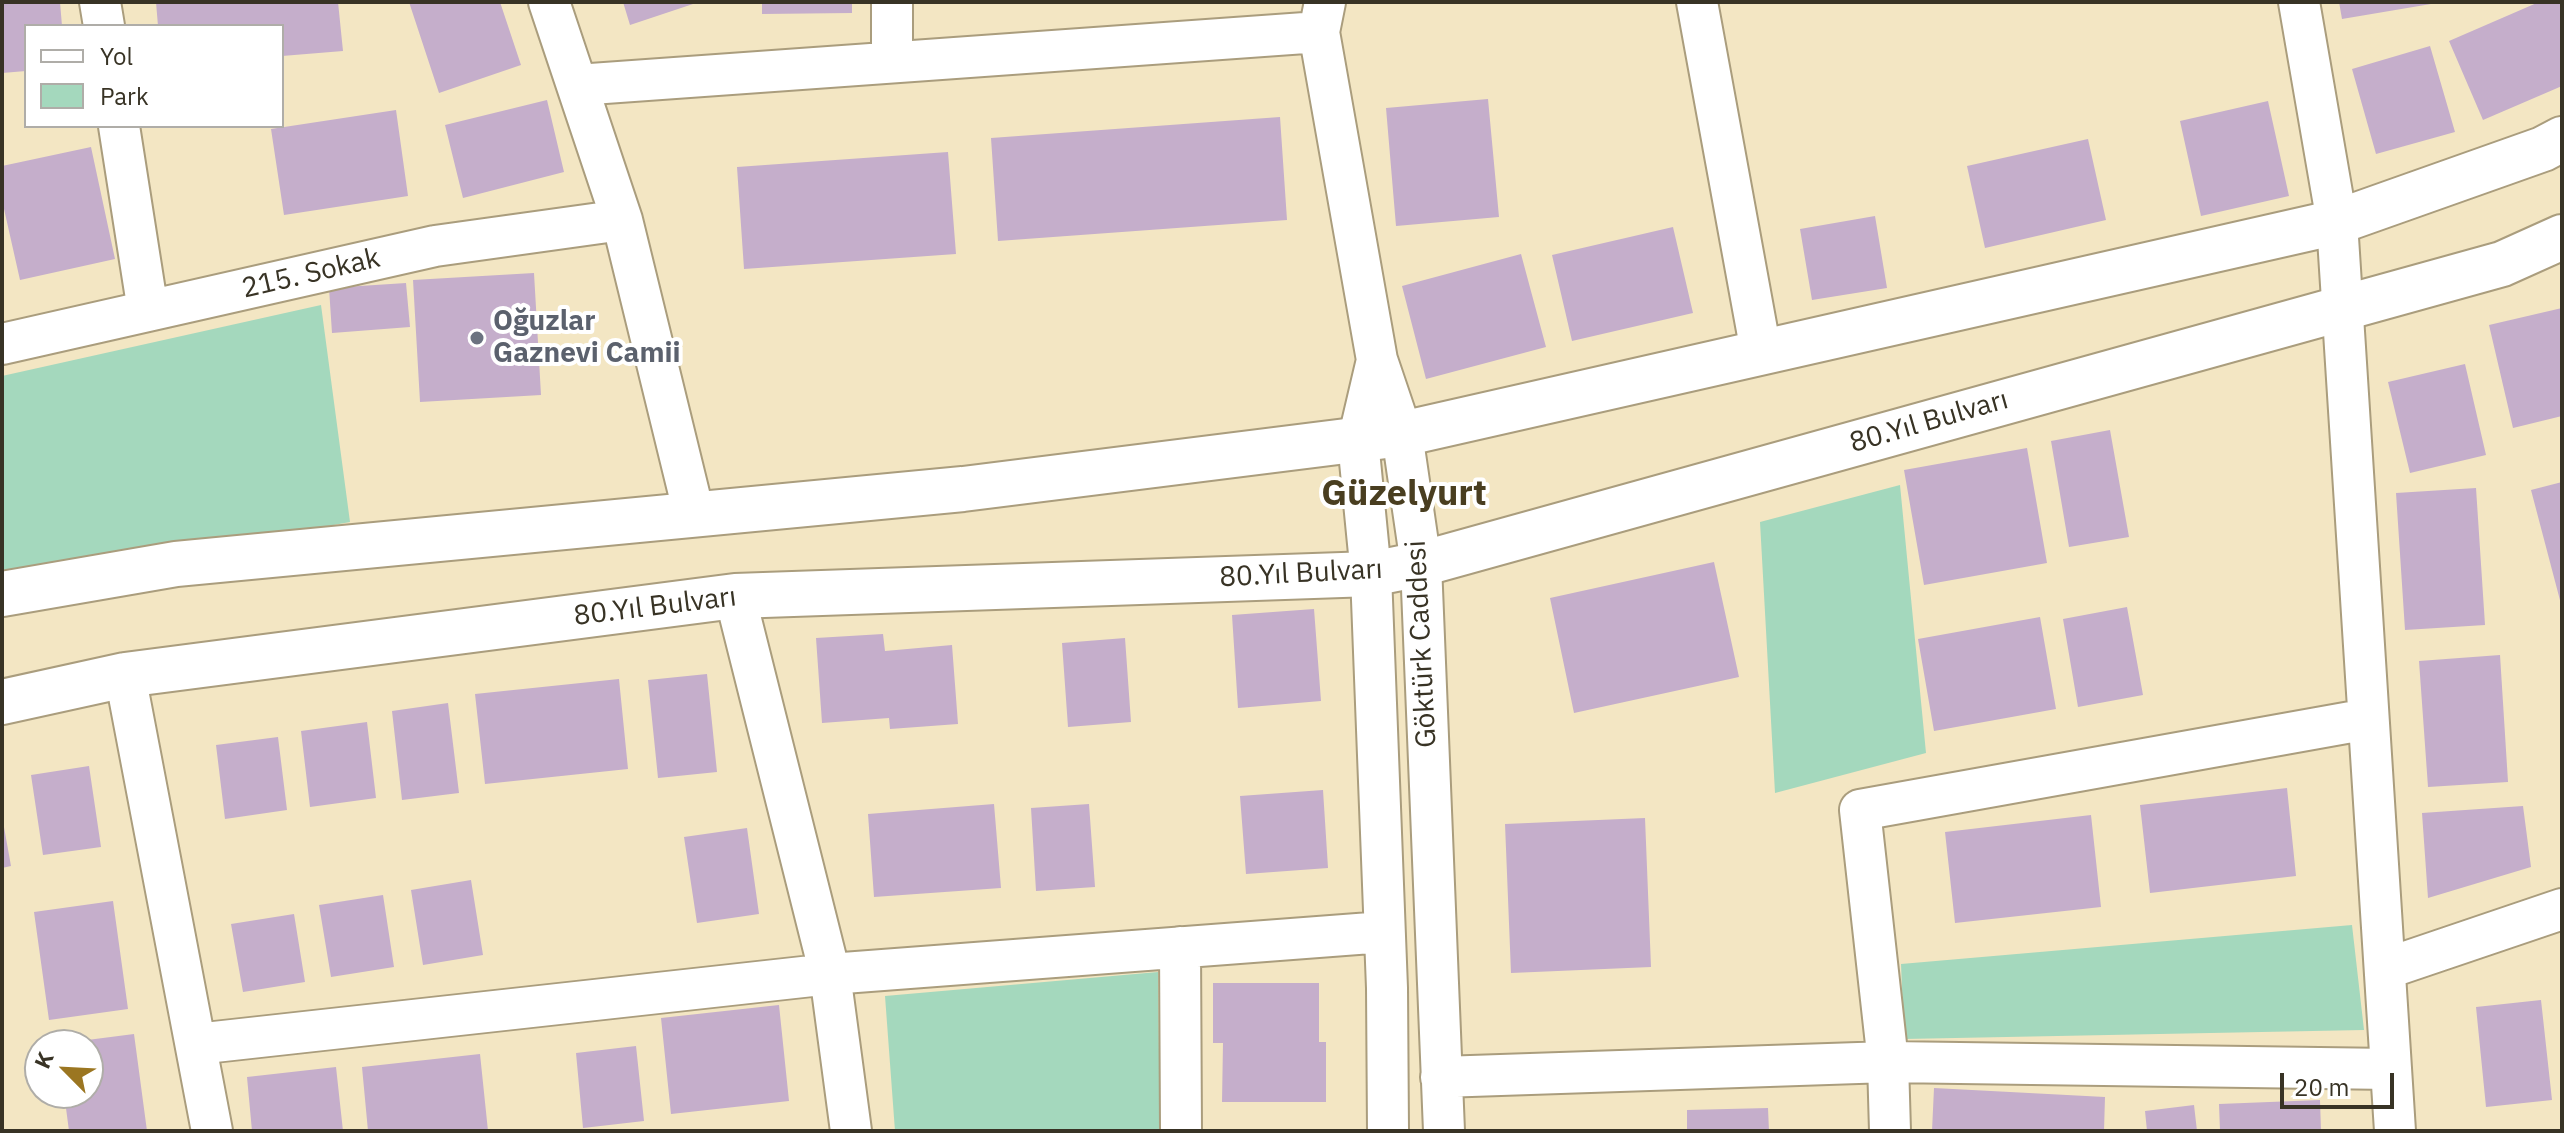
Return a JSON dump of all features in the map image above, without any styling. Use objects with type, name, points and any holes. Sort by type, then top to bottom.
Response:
[{"type":"street","points":[[100,2],[104,24]]},
{"type":"street","points":[[549,2],[622,220],[694,514]]},
{"type":"street","points":[[892,2],[892,62]]},
{"type":"street","points":[[1697,2],[1761,352]]},
{"type":"street","points":[[2299,2],[2337,222],[2395,1131]]},
{"type":"street","points":[[577,85],[892,62],[1322,17],[1377,360]]},
{"type":"street","points":[[119,128],[148,311]]},
{"type":"street","points":[[2,594],[176,564],[963,489],[1402,434],[2337,222],[2543,149],[2562,139]]},
{"type":"street","name":"215. Sokak","points":[[2,344],[435,246],[622,220]]},
{"type":"street","name":"80.Yıl Bulvarı","points":[[2,702],[125,675],[735,596],[1371,574],[1421,564],[2502,264],[2562,237]]},
{"type":"street","name":"Göktürk Caddesi","points":[[1377,360],[1402,434],[1421,564],[1444,1131]]},
{"type":"street","name":"Göktürk Caddesi","points":[[1377,360],[1358,441],[1371,574],[1388,1131]]},
{"type":"street","points":[[735,596],[830,974],[851,1131]]},
{"type":"street","points":[[125,675],[212,1131]]},
{"type":"street","points":[[1890,1131],[1888,1062],[1860,810],[2368,719]]},
{"type":"street","points":[[2385,969],[2562,909]]},
{"type":"street","points":[[196,1044],[830,974],[1384,932]]},
{"type":"street","points":[[1180,947],[1181,1131]]},
{"type":"street","points":[[1441,1077],[1888,1062],[2391,1069]]},
{"type":"green space","points":[[321,305],[350,522],[2,586],[2,376]]},
{"type":"green space","points":[[1900,485],[1926,753],[1775,793],[1760,522]]},
{"type":"green space","points":[[2352,925],[2364,1030],[1904,1039],[1901,964]]},
{"type":"green space","points":[[1158,972],[1160,1131],[895,1131],[885,996]]},
{"type":"building","points":[[2,2],[60,2],[62,24],[24,24],[24,71],[2,73]]},
{"type":"building","points":[[156,2],[338,2],[343,51],[284,56],[284,24],[158,24]]},
{"type":"building","points":[[409,2],[500,2],[521,65],[439,93]]},
{"type":"building","points":[[623,2],[696,2],[696,3],[630,25]]},
{"type":"building","points":[[762,2],[852,2],[852,13],[762,14]]},
{"type":"building","points":[[2339,2],[2431,2],[2431,4],[2342,19]]},
{"type":"building","points":[[2539,2],[2562,2],[2562,86],[2483,120],[2449,41]]},
{"type":"building","points":[[2430,46],[2455,132],[2376,154],[2352,69]]},
{"type":"building","points":[[1488,99],[1499,217],[1396,226],[1386,108]]},
{"type":"building","points":[[547,100],[564,172],[463,198],[445,125]]},
{"type":"building","points":[[2268,101],[2289,196],[2201,216],[2180,121]]},
{"type":"building","points":[[396,110],[408,196],[284,215],[271,129]]},
{"type":"building","points":[[1280,117],[1287,220],[998,241],[991,138]]},
{"type":"building","points":[[2088,139],[2106,220],[1985,248],[1967,166]]},
{"type":"building","points":[[91,147],[115,259],[20,280],[2,200],[2,166]]},
{"type":"building","points":[[948,152],[956,254],[744,269],[737,167]]},
{"type":"building","points":[[1875,216],[1887,288],[1812,300],[1800,229]]},
{"type":"building","points":[[1673,227],[1693,313],[1572,341],[1552,255]]},
{"type":"building","points":[[1521,254],[1546,347],[1426,379],[1402,286]]},
{"type":"building","name":"Oğuzlar Gaznevi Camii","points":[[534,273],[541,395],[420,402],[413,280]]},
{"type":"building","points":[[406,283],[410,327],[332,333],[329,288]]},
{"type":"building","points":[[2562,308],[2562,416],[2513,428],[2489,325]]},
{"type":"building","points":[[2465,364],[2486,455],[2410,473],[2388,382]]},
{"type":"building","points":[[2110,430],[2129,537],[2069,547],[2051,441]]},
{"type":"building","points":[[2027,448],[2047,563],[1924,585],[1904,470]]},
{"type":"building","points":[[2562,482],[2562,604],[2561,604],[2531,490]]},
{"type":"building","points":[[2476,488],[2485,625],[2405,630],[2396,493]]},
{"type":"building","points":[[1714,562],[1739,677],[1574,713],[1550,598]]},
{"type":"building","points":[[2127,607],[2143,695],[2078,707],[2063,619]]},
{"type":"building","points":[[1314,609],[1321,701],[1238,708],[1232,615]]},
{"type":"building","points":[[2040,617],[2056,709],[1934,731],[1918,639]]},
{"type":"building","points":[[883,634],[885,651],[952,645],[958,724],[890,729],[889,718],[822,723],[816,638]]},
{"type":"building","points":[[1125,638],[1131,722],[1068,727],[1062,643]]},
{"type":"building","points":[[2500,655],[2508,782],[2428,787],[2419,661]]},
{"type":"building","points":[[707,674],[717,772],[658,778],[648,680]]},
{"type":"building","points":[[619,679],[628,769],[485,784],[475,694]]},
{"type":"building","points":[[448,703],[459,793],[402,800],[392,711]]},
{"type":"building","points":[[367,722],[376,798],[310,807],[301,731]]},
{"type":"building","points":[[278,737],[287,810],[225,819],[216,745]]},
{"type":"building","points":[[89,766],[101,847],[43,855],[31,775]]},
{"type":"building","points":[[2287,788],[2296,876],[2150,893],[2140,805]]},
{"type":"building","points":[[1323,790],[1328,868],[1246,874],[1240,796]]},
{"type":"building","points":[[994,804],[1001,888],[874,897],[868,814]]},
{"type":"building","points":[[1089,804],[1095,887],[1036,891],[1031,808]]},
{"type":"building","points":[[2523,806],[2531,867],[2428,898],[2422,813]]},
{"type":"building","points":[[2091,815],[2101,907],[1955,923],[1945,832]]},
{"type":"building","points":[[2,816],[11,866],[2,868]]},
{"type":"building","points":[[1645,818],[1651,967],[1511,973],[1505,824]]},
{"type":"building","points":[[747,828],[759,914],[697,923],[684,837]]},
{"type":"building","points":[[471,880],[483,955],[423,965],[411,890]]},
{"type":"building","points":[[383,895],[394,967],[331,977],[319,905]]},
{"type":"building","points":[[113,901],[128,1009],[49,1020],[34,912]]},
{"type":"building","points":[[294,914],[305,982],[243,992],[231,924]]},
{"type":"building","points":[[1213,983],[1319,983],[1319,1042],[1326,1042],[1326,1102],[1222,1102],[1223,1043],[1213,1043]]},
{"type":"building","points":[[2541,1000],[2552,1100],[2486,1107],[2476,1007]]},
{"type":"building","points":[[779,1005],[789,1101],[671,1114],[661,1018]]},
{"type":"building","points":[[134,1034],[147,1131],[69,1131],[66,1109],[104,1109],[104,1038]]},
{"type":"building","points":[[636,1046],[644,1121],[583,1128],[576,1053]]},
{"type":"building","points":[[480,1054],[488,1131],[368,1131],[362,1067]]},
{"type":"building","points":[[336,1067],[343,1131],[252,1131],[247,1077]]},
{"type":"building","points":[[1934,1088],[2105,1097],[2104,1131],[1932,1131]]},
{"type":"building","points":[[2320,1100],[2321,1131],[2220,1131],[2219,1104]]},
{"type":"building","points":[[2194,1105],[2197,1131],[2147,1131],[2145,1111]]},
{"type":"building","points":[[1768,1108],[1769,1131],[1687,1131],[1687,1110]]},
{"type":"place","name":"Oğuzlar Gaznevi Camii","points":[[477,338]]},
{"type":"district","name":"Güzelyurt","points":[[1404,495]]}]
